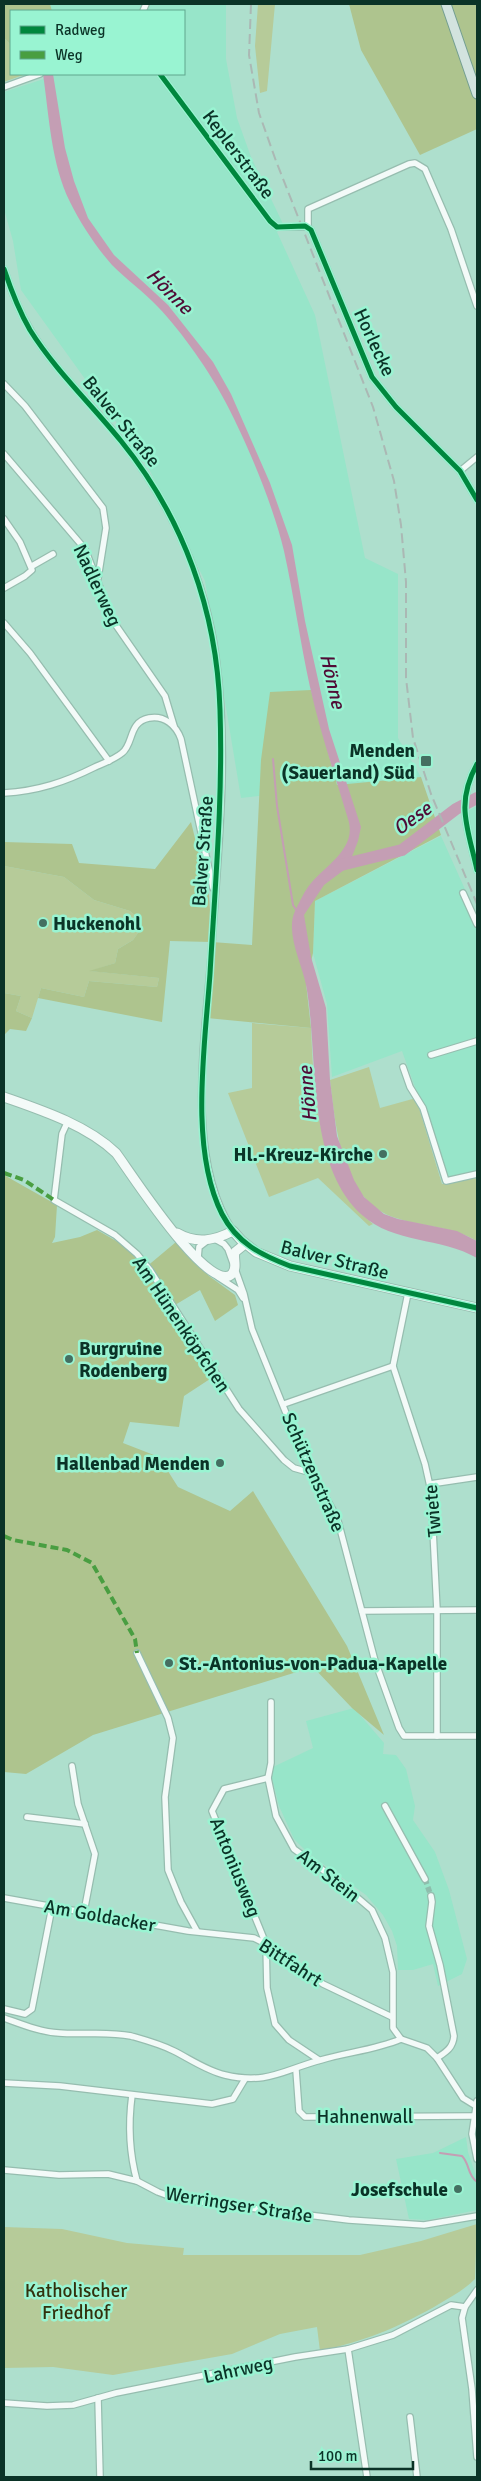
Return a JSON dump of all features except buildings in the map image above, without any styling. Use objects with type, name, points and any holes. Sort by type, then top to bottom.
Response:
[{"type":"main road","points":[[446,4],[477,94]]},
{"type":"street","points":[[4,87],[36,75]]},
{"type":"street","name":"Keplerstraße","points":[[161,75],[270,221],[277,227],[308,227]]},
{"type":"street","points":[[308,227],[308,208],[409,164],[419,164],[425,169],[451,229],[477,306]]},
{"type":"street","name":"Horlecke","points":[[308,227],[311,230],[372,377],[391,402],[460,471],[477,500]]},
{"type":"street","name":"Balver Straße","points":[[4,269],[10,288],[26,323],[39,343],[121,440],[148,476],[172,519],[200,585],[211,624],[220,701],[221,786],[202,1120],[212,1187],[222,1213],[233,1231],[245,1244],[269,1258],[290,1266],[477,1308]]},
{"type":"street","points":[[4,292],[10,288]]},
{"type":"street","points":[[4,384],[25,406],[103,508],[106,528],[98,580]]},
{"type":"street","name":"Nadlerweg","points":[[4,454],[78,539],[89,558],[113,621],[165,696],[180,739],[214,895]]},
{"type":"street","points":[[460,471],[477,457]]},
{"type":"street","points":[[4,519],[20,542],[32,566],[30,573],[4,588]]},
{"type":"street","points":[[32,566],[53,554]]},
{"type":"street","points":[[4,623],[30,653],[109,761]]},
{"type":"street","points":[[4,793],[34,790],[55,785],[109,761],[125,750],[131,733],[144,720],[162,719],[174,726]]},
{"type":"street","points":[[477,764],[467,784],[464,802],[464,811],[477,870]]},
{"type":"street","points":[[463,893],[477,924]]},
{"type":"street","points":[[431,1055],[477,1041]]},
{"type":"street","points":[[403,1067],[410,1087],[423,1108],[446,1181],[477,1174]]},
{"type":"street","points":[[4,1097],[67,1122],[98,1139],[116,1153],[170,1229],[199,1261],[238,1290],[245,1302]]},
{"type":"street","name":"Am Hünenköpfchen","points":[[67,1122],[62,1134],[54,1200],[115,1235],[137,1254],[150,1270],[239,1409],[294,1468],[312,1473]]},
{"type":"street","points":[[170,1229],[192,1240],[211,1240]]},
{"type":"street","points":[[199,1261],[198,1249],[211,1240],[233,1231]]},
{"type":"street","name":"Schützenstraße","points":[[211,1240],[227,1246],[236,1266],[252,1329],[312,1473],[337,1517],[375,1661],[393,1715],[404,1736],[437,1736]]},
{"type":"street","points":[[215,1274],[228,1276],[236,1266],[235,1252],[245,1244]]},
{"type":"street","name":"Twiete","points":[[408,1293],[393,1366],[430,1484],[435,1534],[437,1736]]},
{"type":"street","points":[[284,1404],[393,1366]]},
{"type":"street","points":[[430,1484],[477,1477]]},
{"type":"street","points":[[362,1611],[477,1610]]},
{"type":"street","points":[[138,1653],[168,1718],[173,1738],[165,1797],[168,1870],[180,1902],[197,1931]]},
{"type":"street","name":"Am Stein","points":[[271,1702],[271,1763],[268,1778],[276,1816],[294,1849],[338,1881],[372,1910],[385,1938],[393,1972],[392,2017]]},
{"type":"street","points":[[437,1736],[477,1736]]},
{"type":"street","points":[[72,1766],[78,1804],[95,1854],[84,1912]]},
{"type":"street","name":"Antoniusweg","points":[[268,1778],[224,1789],[212,1811],[266,1944],[267,1988],[275,2024],[289,2040],[319,2060]]},
{"type":"street","points":[[385,1806],[425,1878]]},
{"type":"street","points":[[27,1817],[85,1824]]},
{"type":"street","points":[[431,1896],[429,1926],[440,1965],[454,2036],[454,2043],[447,2052],[437,2058]]},
{"type":"street","name":"Am Goldacker","points":[[4,1898],[197,1931]]},
{"type":"street","points":[[4,2009],[26,2014],[32,2009],[52,1907]]},
{"type":"street","name":"Bittfahrt","points":[[197,1931],[254,1938],[266,1944],[323,1984],[392,2017]]},
{"type":"street","points":[[392,2017],[393,2028],[401,2039],[422,2045],[437,2058],[463,2098],[477,2104],[472,2134],[477,2159]]},
{"type":"street","points":[[4,2018],[41,2030],[58,2033],[104,2033],[131,2037],[172,2050],[216,2072],[245,2079],[262,2079],[296,2070],[319,2060],[384,2046],[401,2039]]},
{"type":"street","name":"Hahnenwall","points":[[296,2070],[300,2113],[305,2117],[474,2116]]},
{"type":"street","points":[[4,2083],[40,2084],[200,2104],[220,2104],[233,2099],[245,2079]]},
{"type":"street","points":[[132,2095],[128,2132],[137,2181]]},
{"type":"street","name":"Werringser Straße","points":[[4,2170],[59,2175],[108,2174],[137,2181],[158,2192],[177,2198],[349,2220],[424,2226],[477,2216]]},
{"type":"street","points":[[477,2290],[465,2307],[462,2318],[472,2389],[477,2458]]},
{"type":"street","name":"Lahrweg","points":[[4,2403],[64,2406],[295,2357],[348,2349],[393,2335],[451,2305],[465,2307]]},
{"type":"street","points":[[348,2349],[367,2477]]},
{"type":"street","points":[[98,2398],[100,2477]]},
{"type":"street","points":[[410,2417],[417,2477]]},
{"type":"shaded area","points":[[4,4],[50,4],[52,10],[10,10],[10,44],[4,38]]},
{"type":"shaded area","points":[[50,4],[226,4],[226,59],[237,118],[251,157],[284,226],[277,232],[315,315],[365,558],[398,574],[398,738],[421,777],[241,798],[205,581],[147,465],[21,290],[13,241],[4,209],[4,92],[56,75],[185,75],[185,10],[52,10]]},
{"type":"shaded area","points":[[349,4],[477,4],[477,129],[420,155],[361,50]]},
{"type":"shaded area","points":[[43,75],[53,75],[65,148],[74,181],[88,218],[114,255],[168,305],[213,362],[231,394],[270,483],[292,545],[305,621],[329,729],[361,827],[348,867],[324,885],[304,915],[311,957],[326,1008],[330,1080],[337,1136],[354,1180],[364,1197],[384,1214],[398,1219],[457,1231],[477,1241],[477,1258],[448,1246],[388,1231],[375,1224],[362,1215],[344,1193],[331,1167],[317,1106],[310,1012],[304,976],[293,938],[292,920],[308,887],[344,849],[350,830],[314,704],[284,551],[267,495],[251,456],[212,378],[186,340],[167,317],[112,265],[79,219],[70,202],[59,172],[49,122]]},
{"type":"shaded area","points":[[311,690],[337,785],[421,777],[441,835],[315,901],[313,953],[306,983],[311,1028],[207,1018],[211,942],[170,941],[162,1022],[38,998],[41,988],[84,997],[89,981],[157,987],[159,978],[89,971],[115,963],[118,949],[133,940],[140,930],[138,918],[130,911],[94,900],[64,877],[4,866],[4,842],[72,844],[79,863],[155,869],[191,822],[209,895],[212,942],[252,945],[261,760],[270,692]]},
{"type":"shaded area","points":[[477,806],[477,857],[462,814]]},
{"type":"shaded area","points":[[441,836],[477,916],[477,1173],[448,1179],[402,1051],[332,1077],[327,1004],[313,953],[315,901]]},
{"type":"shaded area","points":[[4,993],[21,996],[16,1011],[32,1018],[26,1031],[10,1029],[4,1035]]},
{"type":"shaded area","points":[[4,1175],[57,1205],[55,1237],[52,1243],[80,1237],[97,1230],[125,1246],[145,1268],[176,1242],[209,1276],[235,1295],[238,1305],[215,1321],[200,1290],[170,1308],[213,1377],[184,1396],[179,1427],[130,1422],[123,1443],[159,1457],[178,1487],[230,1511],[253,1491],[347,1646],[384,1735],[352,1708],[313,1667],[93,1735],[26,1774],[4,1772]]},
{"type":"shaded area","points":[[354,1708],[384,1743],[383,1754],[396,1755],[406,1769],[415,1806],[413,1820],[435,1852],[449,1890],[467,1959],[462,1974],[438,1986],[433,1964],[413,1970],[398,1970],[397,1946],[392,1931],[383,1915],[366,1895],[308,1853],[294,1839],[279,1806],[272,1778],[273,1767],[313,1748],[306,1721]]},
{"type":"shaded area","points":[[466,2137],[468,2152],[477,2179],[477,2210],[428,2220],[409,2219],[396,2159],[433,2153]]},
{"type":"green space","points":[[258,4],[275,4],[267,91],[260,93],[255,46]]},
{"type":"green space","points":[[4,38],[10,44],[10,75],[23,75],[4,82]]},
{"type":"green space","points":[[4,866],[64,877],[94,900],[130,911],[138,918],[140,930],[133,940],[118,949],[115,963],[91,971],[159,978],[157,987],[89,981],[84,997],[41,988],[32,1018],[16,1011],[21,996],[4,993]]},
{"type":"green space","points":[[252,1023],[311,1028],[314,1080],[322,1134],[330,1159],[341,1183],[355,1205],[373,1224],[369,1226],[318,1178],[269,1197],[228,1093],[252,1088]]},
{"type":"green space","points":[[369,1067],[380,1108],[416,1098],[442,1184],[477,1178],[477,1241],[457,1232],[396,1218],[378,1209],[363,1196],[353,1180],[339,1140],[330,1080]]},
{"type":"green space","name":"Katholischer Friedhof","points":[[477,2224],[475,2279],[456,2294],[419,2315],[379,2334],[352,2343],[320,2351],[317,2327],[280,2334],[232,2354],[113,2375],[53,2367],[4,2368],[4,2227],[62,2229],[127,2243],[184,2248],[183,2255],[360,2255],[421,2241]]},
{"type":"waterway","points":[[273,759],[277,806],[293,905],[297,911]]},
{"type":"waterway","name":"Oese","points":[[337,866],[402,850],[456,809],[477,798]]},
{"type":"waterway","points":[[440,2153],[462,2156],[477,2182]]},
{"type":"tunnel","points":[[425,1879],[431,1896]]},
{"type":"railway","points":[[251,4],[249,55],[259,113],[276,161],[373,407],[394,481],[401,525],[406,582],[406,678],[413,738],[431,794],[477,904]]},
{"type":"marked path","points":[[4,1173],[24,1180],[54,1200]]},
{"type":"marked path","points":[[4,1536],[13,1540],[67,1550],[92,1563],[135,1639],[137,1653]]},
{"type":"cycle path","points":[[161,75],[270,221],[277,227],[305,226],[311,230],[372,377],[396,407],[460,471],[477,500]]},
{"type":"cycle path","points":[[4,269],[22,315],[40,345],[121,441],[143,470],[162,501],[179,533],[204,601],[217,673],[221,743],[216,875],[203,1064],[202,1128],[205,1159],[212,1188],[222,1214],[235,1233],[251,1247],[290,1266],[477,1308]]},
{"type":"cycle path","points":[[477,764],[470,778],[465,804],[467,829],[477,870]]},
{"type":"place","name":"Menden (Sauerland) Süd","points":[[426,761]]},
{"type":"place","name":"Huckenohl","points":[[43,923]]},
{"type":"place","name":"Hl.-Kreuz-Kirche","points":[[383,1154]]},
{"type":"place","name":"Burgruine Rodenberg","points":[[69,1359]]},
{"type":"place","name":"Hallenbad Menden","points":[[220,1463]]},
{"type":"place","name":"St.-Antonius-von-Padua-Kapelle","points":[[169,1663]]},
{"type":"place","name":"Josefschule","points":[[458,2189]]},
{"type":"water label","name":"Hönne","points":[[170,291]]},
{"type":"water label","name":"Hönne","points":[[333,681]]},
{"type":"water label","name":"Hönne","points":[[307,1094]]}]
